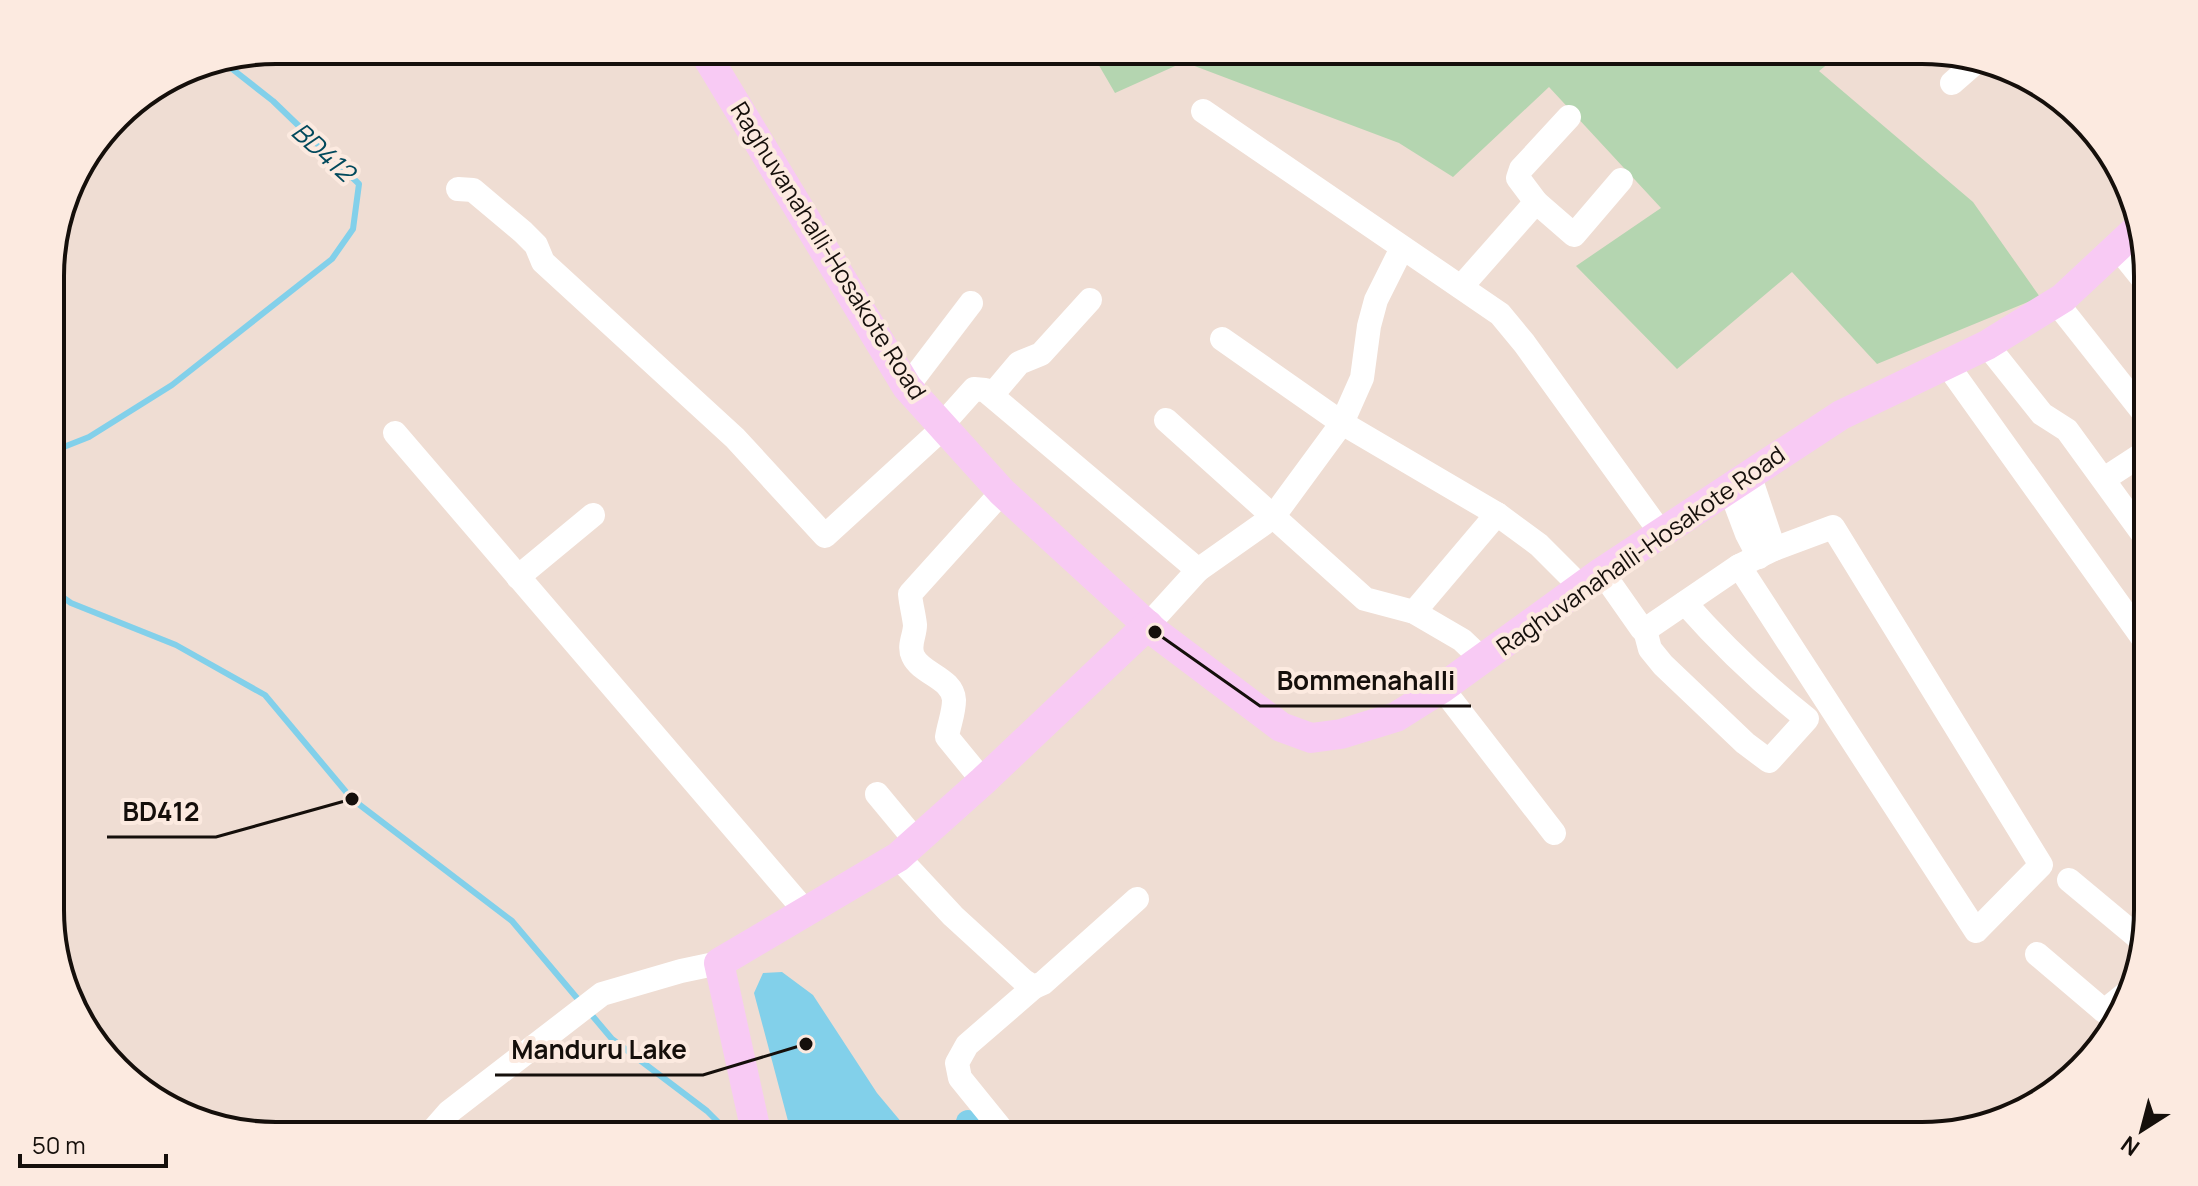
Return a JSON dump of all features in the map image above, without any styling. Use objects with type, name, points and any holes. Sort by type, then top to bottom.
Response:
[{"type":"main road","name":"Raghuvanahalli-Hosakote Road","points":[[711,64],[907,387],[942,427],[1002,492],[1148,625],[1281,727],[1311,738],[1341,734],[1396,717],[1483,660],[1592,579],[1841,415],[1987,345],[2063,298],[2128,237]]},
{"type":"main road","points":[[754,1122],[719,963],[907,849],[980,777],[1148,625]]},
{"type":"street","points":[[1952,83],[1968,69]]},
{"type":"street","points":[[1203,111],[1500,314],[1661,533]]},
{"type":"street","points":[[1569,117],[1521,169],[1518,178],[1536,202],[1574,235],[1621,180]]},
{"type":"street","points":[[458,189],[473,190],[523,232],[536,245],[543,262],[735,438],[825,536],[942,427],[974,389],[985,390],[1198,570]]},
{"type":"street","points":[[1461,287],[1536,202]]},
{"type":"street","points":[[1148,625],[1198,570],[1273,517],[1342,423],[1362,378],[1376,300],[1402,248]]},
{"type":"street","points":[[992,395],[1019,363],[1041,354],[1090,300]]},
{"type":"street","points":[[2056,302],[2134,401]]},
{"type":"street","points":[[907,387],[971,303]]},
{"type":"street","points":[[1222,339],[1342,423],[1497,514],[1592,579],[1645,630],[1650,649],[1663,665],[1745,743],[1769,761],[1807,719],[1771,691],[1685,603]]},
{"type":"street","points":[[1987,345],[2042,414],[2067,430],[2134,522]]},
{"type":"street","points":[[1946,363],[2134,626]]},
{"type":"street","points":[[1166,420],[1365,599],[1414,612],[1462,640],[1483,660]]},
{"type":"street","points":[[395,433],[806,912]]},
{"type":"street","points":[[2104,479],[2134,459]]},
{"type":"street","points":[[1645,630],[1757,557],[1833,527],[2041,865],[1976,931],[1757,557],[1747,534],[1740,482]]},
{"type":"street","points":[[980,777],[947,737],[953,712],[952,690],[913,658],[911,645],[915,627],[910,594],[1002,492]]},
{"type":"street","points":[[1414,612],[1497,514]]},
{"type":"street","points":[[518,577],[593,515]]},
{"type":"street","points":[[1442,688],[1554,833]]},
{"type":"street","points":[[877,794],[907,849],[953,916],[1034,987]]},
{"type":"street","points":[[2069,880],[2132,933]]},
{"type":"street","points":[[996,1122],[960,1078],[957,1063],[967,1045],[1034,987],[1043,983],[1137,899]]},
{"type":"street","points":[[2037,954],[2104,1011],[2111,1005]]},
{"type":"street","points":[[440,1122],[449,1112],[602,994],[719,963]]},
{"type":"green space","points":[[1098,64],[1180,64],[1115,93]]},
{"type":"green space","points":[[1189,64],[1828,64],[1819,71],[1973,202],[2040,297],[1877,364],[1792,272],[1677,369],[1576,266],[1661,208],[1549,87],[1453,177],[1399,143]]},
{"type":"water","points":[[782,972],[813,995],[877,1093],[901,1122],[788,1122],[754,993],[763,973]]},
{"type":"water","points":[[963,1111],[973,1111],[980,1122],[956,1122]]},
{"type":"waterway","name":"BD412","points":[[64,447],[89,437],[172,385],[332,259],[353,229],[359,184],[273,101],[232,69]]},
{"type":"waterway","name":"BD412","points":[[64,598],[176,645],[265,695],[352,799],[512,921],[582,1004]]},
{"type":"waterway","name":"BD412","points":[[590,1013],[612,1039],[718,1122]]},
{"type":"place","name":"Bommenahalli","points":[[1155,632]]},
{"type":"place","name":"BD412","points":[[352,799]]},
{"type":"place","name":"Manduru Lake","points":[[806,1044]]}]
